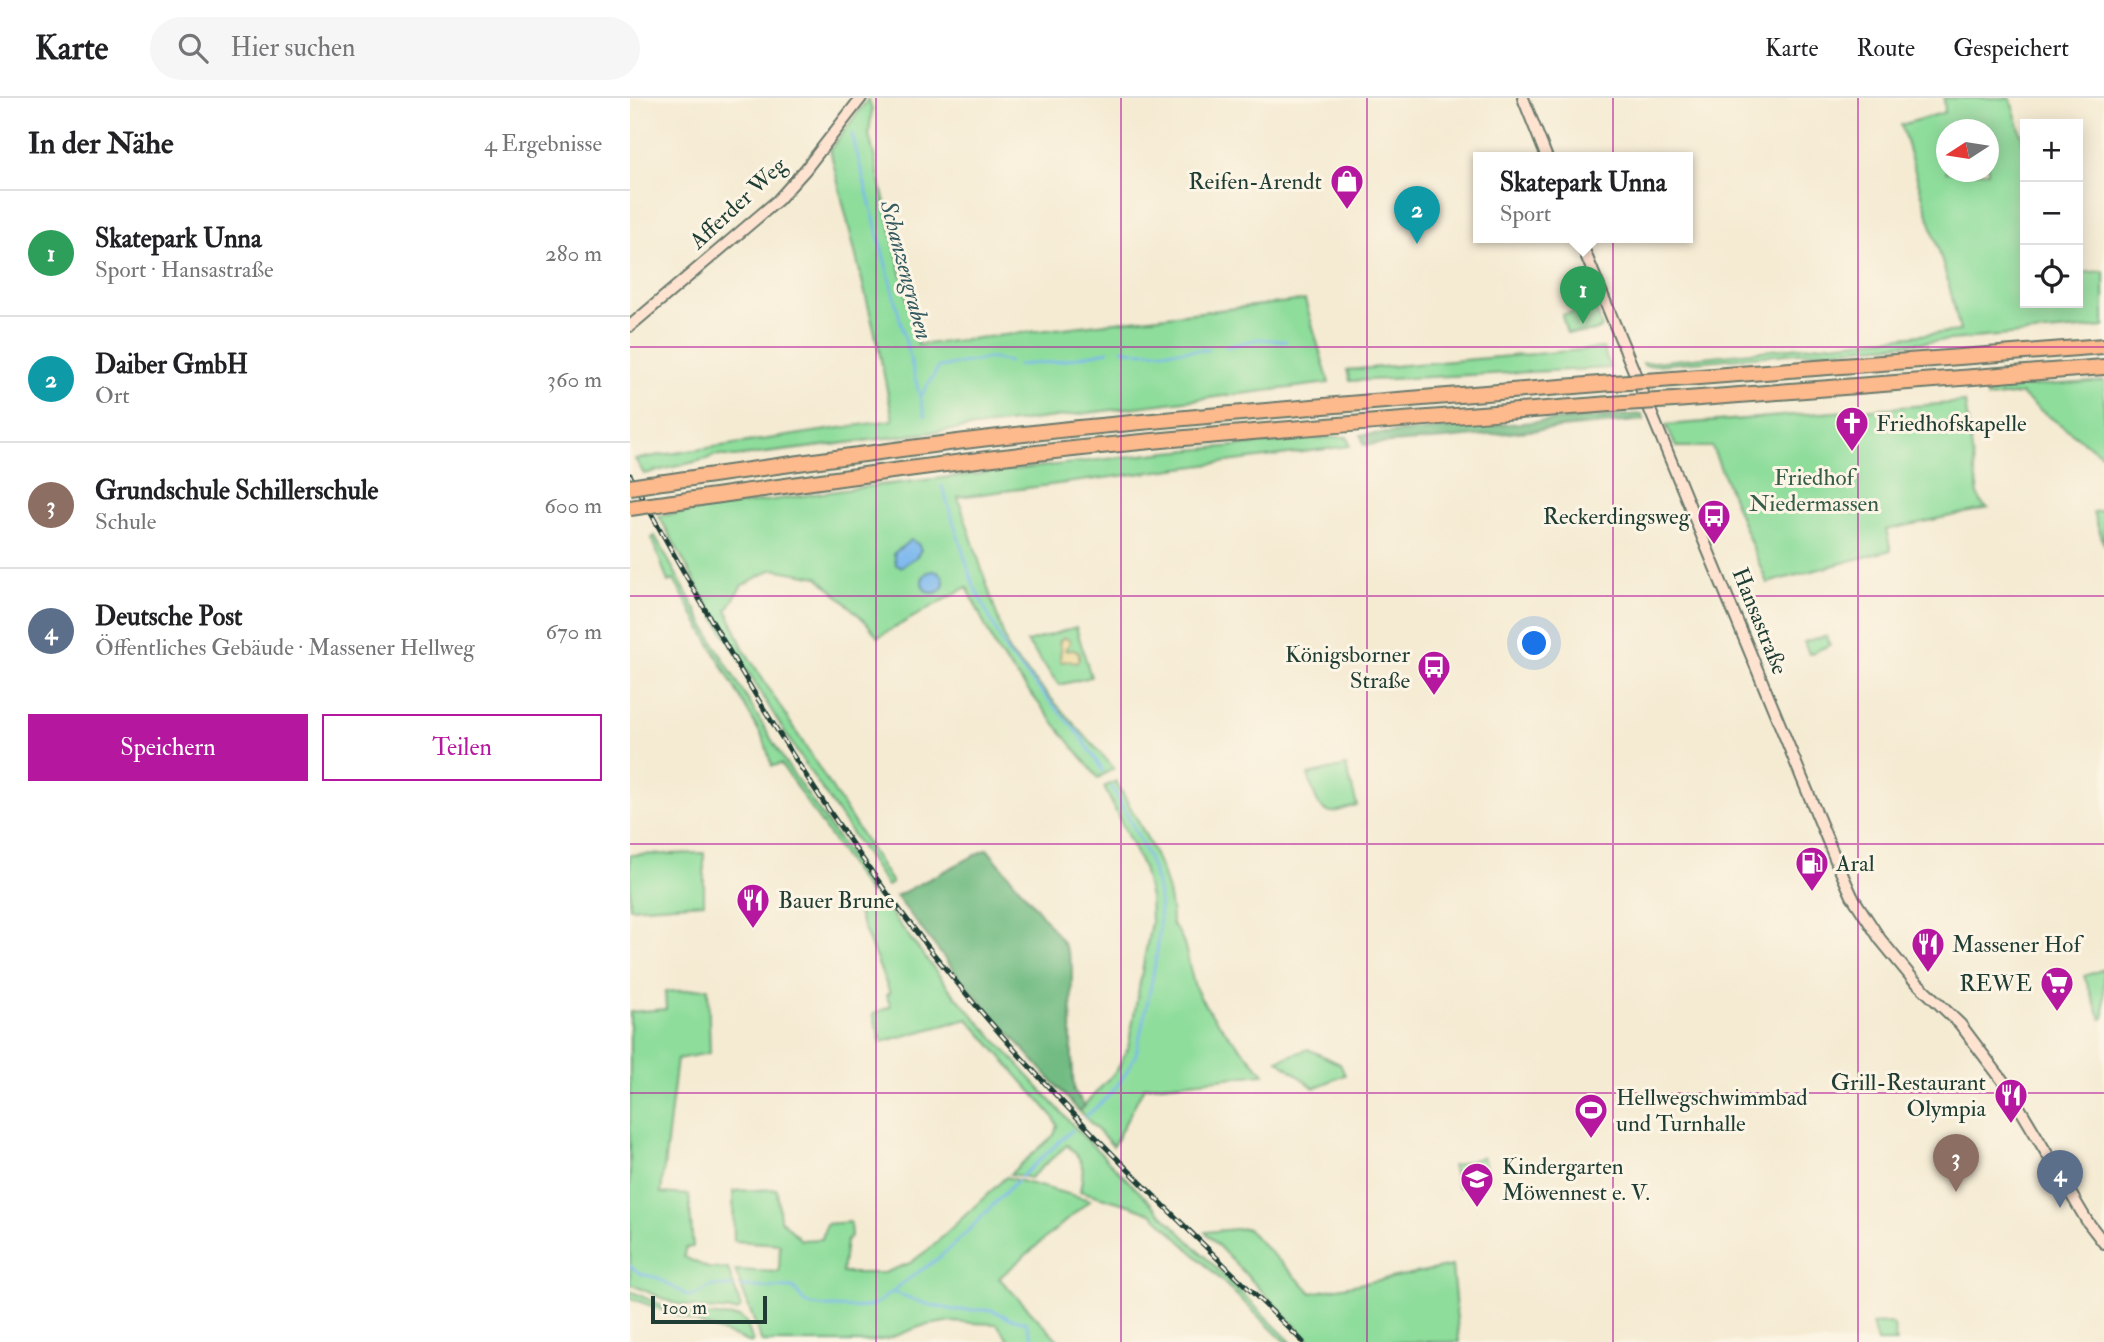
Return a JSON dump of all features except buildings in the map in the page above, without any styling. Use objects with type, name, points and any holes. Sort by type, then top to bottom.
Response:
[{"type":"highway","points":[[630,486],[926,445],[1081,428],[1370,402],[2104,346]]},
{"type":"highway","points":[[630,508],[1082,448],[1316,426],[2104,367]]},
{"type":"main road","name":"Afferder Weg","points":[[630,326],[778,200],[861,98]]},
{"type":"main road","points":[[1524,98],[1545,152]]},
{"type":"main road","name":"Hansastraße","points":[[1582,243],[1836,863],[1853,896],[1880,939],[1912,978],[1961,1024],[2006,1085],[2087,1222],[2104,1243]]},
{"type":"green space","points":[[1944,98],[2010,98],[2020,130],[2020,308],[2083,308],[2083,273],[2104,271],[2104,327],[1645,366],[1643,363],[1960,331],[1901,125],[1945,112]]},
{"type":"green space","points":[[868,99],[872,110],[869,134],[918,345],[1305,300],[1329,383],[734,457],[715,455],[644,474],[635,459],[893,420],[879,350],[830,150]]},
{"type":"green space","points":[[1596,309],[1602,328],[1589,332],[1567,333],[1562,315]]},
{"type":"green space","points":[[1603,348],[1610,368],[1350,381],[1347,370]]},
{"type":"green space","points":[[2104,381],[2104,456],[2021,394],[1987,398],[1990,389]]},
{"type":"green space","name":"Friedhof Niedermassen","points":[[1965,402],[1978,494],[1982,504],[1988,508],[1886,530],[1891,550],[1767,583],[1712,447],[1676,447],[1666,425]]},
{"type":"green space","points":[[1642,414],[1644,420],[1445,439],[1364,445],[1361,435]]},
{"type":"green space","points":[[1347,437],[1350,446],[958,497],[1009,652],[1114,768],[1098,778],[997,651],[967,587],[878,637],[866,622],[818,577],[773,569],[742,585],[727,610],[743,648],[892,883],[887,886],[795,749],[714,616],[659,516],[872,486],[1168,452]]},
{"type":"green space","points":[[2104,510],[2104,545],[2093,512]]},
{"type":"green space","points":[[655,536],[718,650],[785,762],[874,891],[869,894],[781,764],[772,766],[764,740],[674,580],[668,582],[652,538]]},
{"type":"green space","points":[[1076,627],[1091,677],[1059,685],[1027,642]]},
{"type":"green space","points":[[1826,636],[1830,645],[1809,654],[1804,642]]},
{"type":"green space","points":[[1346,766],[1357,805],[1336,812],[1325,811],[1318,802],[1308,775]]},
{"type":"green space","points":[[1116,781],[1153,850],[1171,905],[1172,924],[1182,938],[1193,981],[1201,999],[1217,1022],[1264,1074],[1144,1087],[1113,1146],[1079,1111],[1117,1070],[1128,1048],[1151,922],[1150,898],[1143,868],[1104,787]]},
{"type":"green space","points":[[987,849],[1034,905],[1068,953],[1072,967],[1071,1041],[1074,1091],[1085,1106],[1079,1111],[963,982],[896,896]]},
{"type":"green space","points":[[704,853],[704,903],[630,908],[630,855]]},
{"type":"green space","points":[[883,903],[952,992],[1081,1134],[1291,1342],[1285,1342],[1153,1214],[1080,1191],[1081,1161],[1067,1145],[1030,1178],[1010,1174],[1054,1135],[1057,1125],[1053,1116],[968,1019],[881,1042],[873,1014],[891,1006],[886,995],[890,993],[858,914]]},
{"type":"green space","points":[[2104,969],[2104,1018],[2101,1019],[2084,976]]},
{"type":"green space","points":[[708,988],[710,1053],[677,1059],[661,1193],[689,1195],[693,1247],[685,1248],[684,1257],[708,1268],[728,1269],[741,1308],[737,1311],[704,1309],[673,1303],[630,1284],[630,1012],[666,1009],[665,992]]},
{"type":"green space","points":[[1308,1049],[1340,1064],[1345,1075],[1314,1088],[1278,1060]]},
{"type":"green space","points":[[1483,1157],[1489,1179],[1458,1188],[1452,1166]]},
{"type":"green space","points":[[1006,1177],[1090,1200],[999,1278],[1060,1342],[1010,1342],[997,1324],[946,1322],[867,1342],[762,1342],[735,1270],[779,1272],[780,1244],[734,1241],[733,1191],[777,1189],[780,1219],[801,1240],[822,1239],[826,1224],[850,1222],[851,1236],[846,1241],[842,1273],[884,1273],[910,1263],[929,1249]]},
{"type":"green space","points":[[1246,1228],[1312,1293],[1452,1266],[1459,1342],[1311,1342],[1205,1232]]},
{"type":"green space","points":[[630,1291],[670,1309],[695,1315],[739,1317],[746,1322],[753,1342],[630,1298]]},
{"type":"green space","points":[[1890,1323],[1894,1326],[1896,1342],[1877,1342],[1872,1324]]},
{"type":"sand","points":[[1064,637],[1070,641],[1066,651],[1079,652],[1079,660],[1076,663],[1060,660],[1059,642]]},
{"type":"water","points":[[911,540],[918,544],[921,550],[901,567],[896,565],[894,553]]},
{"type":"water","points":[[933,571],[941,574],[944,582],[941,590],[933,593],[925,590],[922,582],[925,574]]},
{"type":"waterway","name":"Schanzengraben","points":[[852,134],[925,416]]},
{"type":"waterway","points":[[1226,347],[1258,339],[1286,341]]},
{"type":"waterway","points":[[1122,349],[1140,352],[1208,350]]},
{"type":"waterway","points":[[1017,365],[1055,362],[1108,351]]},
{"type":"waterway","points":[[921,396],[939,367],[991,358],[1009,362]]},
{"type":"waterway","name":"Schanzengraben","points":[[942,486],[973,584],[1007,653],[1080,735],[1103,771]]},
{"type":"waterway","name":"Schanzengraben","points":[[1085,1117],[1115,1089],[1136,1054],[1151,988],[1160,915],[1159,893],[1154,874],[1112,787]]},
{"type":"waterway","name":"Schanzengraben","points":[[1021,1177],[1072,1130]]},
{"type":"waterway","name":"Schanzengraben","points":[[893,1292],[952,1246],[1017,1181]]},
{"type":"waterway","points":[[630,1266],[641,1274],[658,1278],[688,1296],[694,1296],[712,1286],[733,1287]]},
{"type":"waterway","name":"Schanzengraben","points":[[741,1287],[793,1288],[806,1303],[820,1306],[866,1307],[874,1305],[893,1292],[926,1304],[954,1310],[992,1310],[1026,1323],[1034,1342]]},
{"type":"railway","points":[[630,475],[703,606],[780,734],[820,797],[906,919],[994,1026],[1079,1119],[1303,1342]]},
{"type":"place","name":"Reifen-Arendt","points":[[1347,211]]},
{"type":"place","name":"Daiber GmbH","points":[[1417,244]]},
{"type":"place","name":"Skatepark Unna","points":[[1583,324]]},
{"type":"place","name":"Friedhofskapelle","points":[[1852,453]]},
{"type":"place","name":"Reckerdingsweg","points":[[1714,546]]},
{"type":"place","name":"Königsborner Straße","points":[[1434,697]]},
{"type":"place","name":"Aral","points":[[1812,893]]},
{"type":"place","name":"Bauer Brune","points":[[753,930]]},
{"type":"place","name":"Massener Hof","points":[[1928,974]]},
{"type":"place","name":"REWE","points":[[2057,1013]]},
{"type":"place","name":"Grill-Restaurant Olympia","points":[[2011,1125]]},
{"type":"place","name":"Hellwegschwimmbad und Turnhalle","points":[[1591,1140]]},
{"type":"place","name":"Grundschule Schillerschule","points":[[1956,1192]]},
{"type":"place","name":"Deutsche Post","points":[[2060,1208]]},
{"type":"place","name":"Kindergarten Möwennest e. V.","points":[[1477,1209]]}]
